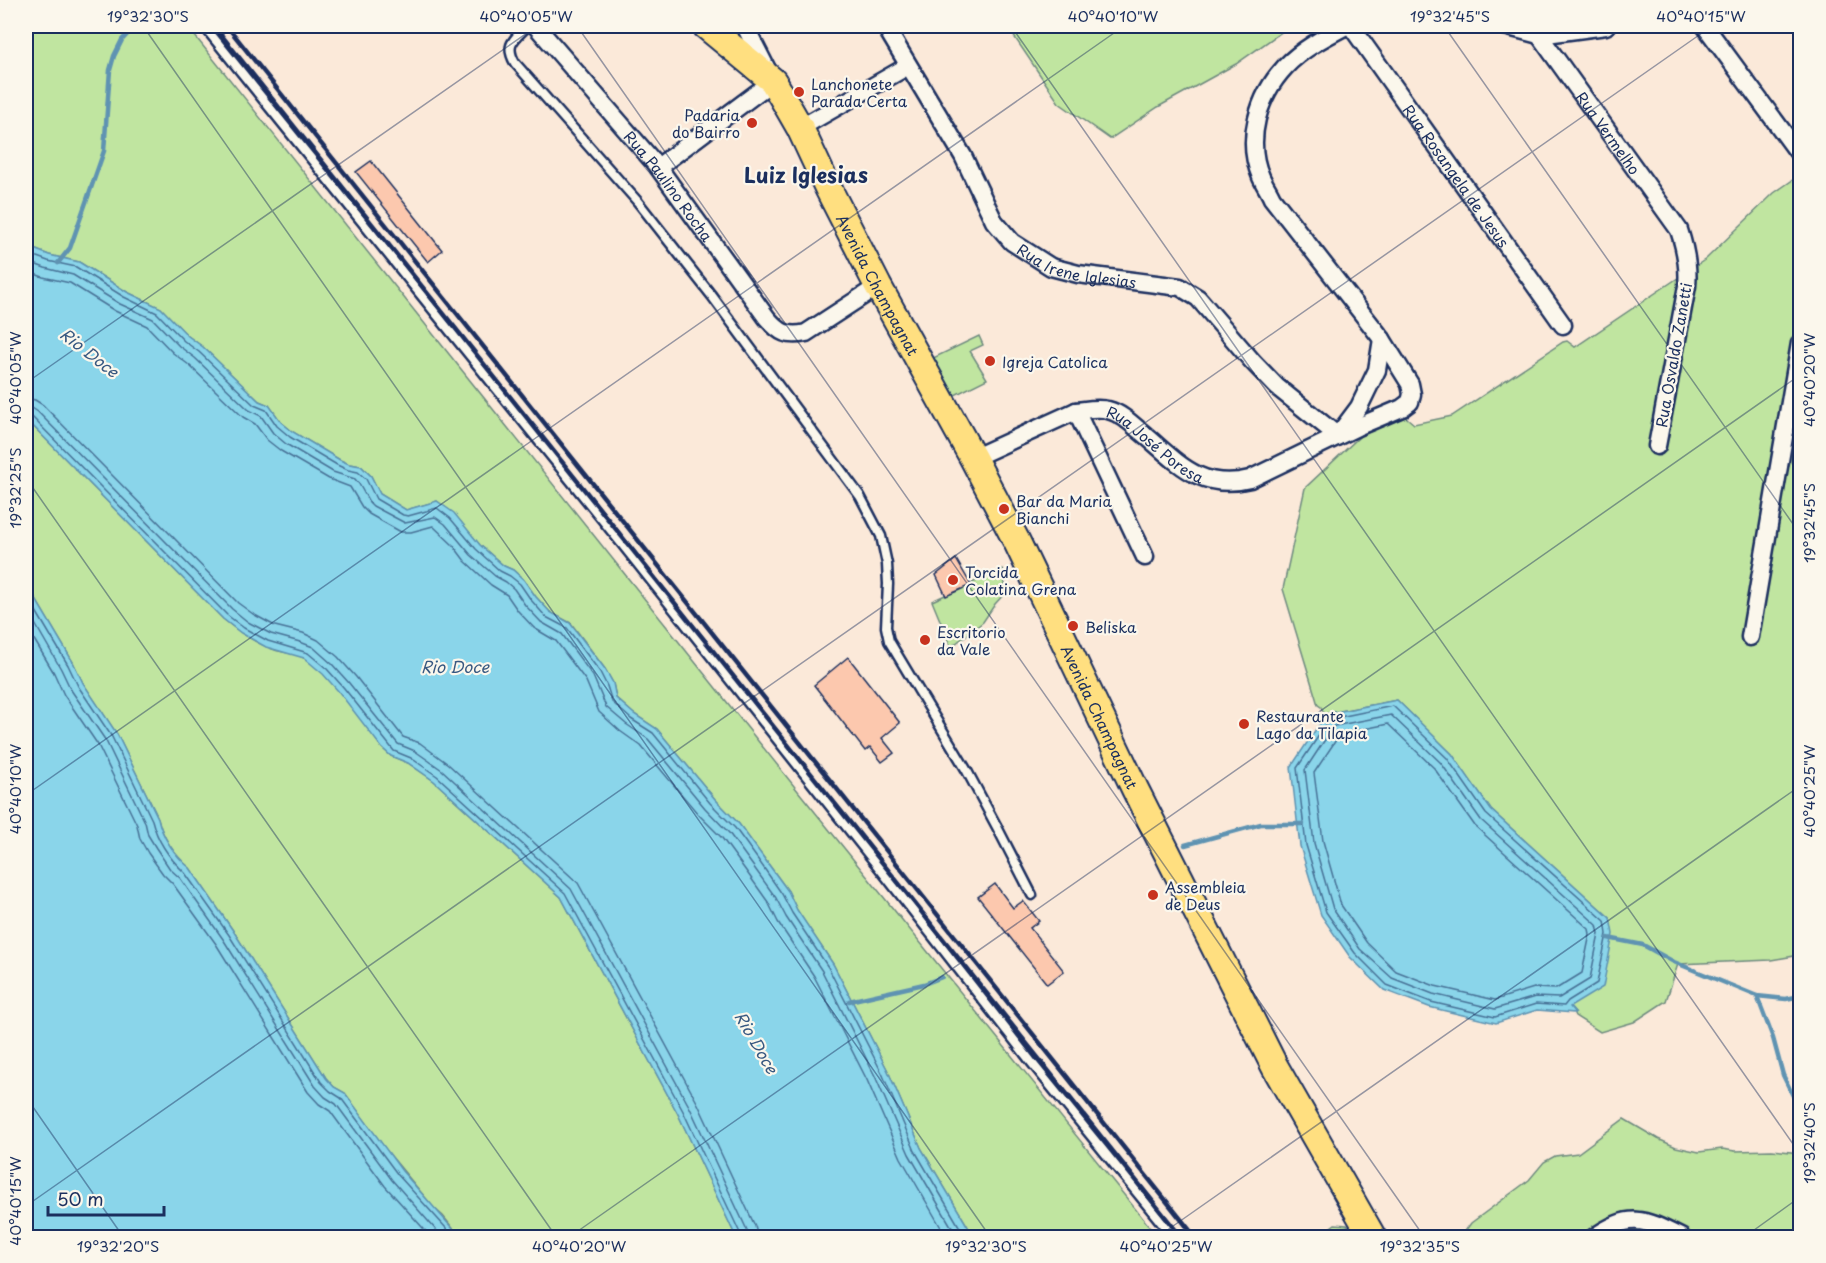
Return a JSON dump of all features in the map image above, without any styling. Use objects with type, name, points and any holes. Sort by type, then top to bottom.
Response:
[{"type":"main road","name":"Avenida Champagnat","points":[[706,26],[772,81],[800,128],[878,286],[1017,542],[1135,789],[1275,1067],[1373,1238]]},
{"type":"street","name":"Rua Paulino Rocha","points":[[536,26],[658,167],[775,327],[788,334],[806,333],[878,286]]},
{"type":"street","points":[[658,167],[772,81],[745,26]]},
{"type":"street","name":"Rua Irene Iglesias","points":[[885,26],[963,156],[994,221],[1012,242],[1051,267],[1078,274],[1180,287],[1188,291],[1198,298],[1252,362],[1277,387],[1338,436]]},
{"type":"street","points":[[1338,436],[1359,407],[1377,370],[1382,339],[1272,198],[1261,177],[1254,146],[1255,126],[1262,101],[1272,84],[1286,66],[1312,45],[1346,26]]},
{"type":"street","name":"Rua Rosangela de Jesus","points":[[1351,26],[1563,324]]},
{"type":"street","points":[[1505,26],[1539,35],[1606,26]]},
{"type":"street","points":[[1705,26],[1800,155]]},
{"type":"street","name":"Rua Vermelho","points":[[1539,35],[1679,230]]},
{"type":"street","points":[[800,128],[908,66]]},
{"type":"street","name":"Rua Osvaldo Zanetti","points":[[1657,446],[1688,277],[1679,230]]},
{"type":"street","name":"Rua José Poresa","points":[[973,458],[1076,411],[1107,409],[1125,418],[1184,468],[1203,477],[1230,483],[1250,479],[1402,408],[1410,402],[1412,393],[1410,384],[1382,339]]},
{"type":"street","points":[[1750,637],[1800,343]]},
{"type":"street","points":[[1076,411],[1145,557]]},
{"type":"street","points":[[1593,1238],[1621,1222],[1638,1220],[1652,1222],[1682,1238]]},
{"type":"lane","points":[[204,26],[622,544],[1032,1063],[1174,1238]]},
{"type":"lane","points":[[527,26],[513,41],[510,48],[510,54],[515,63],[638,202],[712,296],[860,496],[881,536],[887,564],[886,627],[889,641],[967,771],[1032,896]]},
{"type":"green space","points":[[26,26],[187,26],[798,791],[1158,1237],[974,1237],[921,1148],[888,1071],[833,964],[797,910],[788,891],[739,824],[715,799],[657,729],[634,714],[616,698],[613,683],[605,669],[571,623],[550,612],[524,580],[480,545],[454,514],[437,501],[406,510],[380,494],[371,476],[361,466],[340,460],[293,432],[281,422],[269,405],[259,401],[161,308],[127,292],[79,262],[49,255],[26,246]]},
{"type":"green space","points":[[1007,26],[1290,26],[1236,64],[1158,107],[1110,139],[1059,103]]},
{"type":"green space","points":[[1800,175],[1800,955],[1771,960],[1678,964],[1666,1001],[1634,1022],[1600,1032],[1575,1016],[1569,1007],[1610,918],[1491,810],[1452,754],[1397,700],[1324,714],[1318,705],[1283,589],[1305,488],[1390,408],[1394,407],[1414,424],[1452,416],[1563,342],[1567,341],[1575,347],[1706,259],[1774,193]]},
{"type":"green space","points":[[979,336],[983,345],[970,351],[987,379],[949,398],[929,360]]},
{"type":"green space","points":[[26,419],[223,619],[241,633],[261,644],[299,656],[324,673],[382,748],[391,756],[408,763],[434,781],[561,897],[678,1114],[736,1237],[460,1237],[434,1208],[386,1150],[345,1093],[334,1087],[326,1078],[234,932],[190,868],[170,846],[117,734],[83,683],[35,598],[26,574]]},
{"type":"green space","points":[[1003,569],[1006,592],[983,622],[951,647],[932,601]]},
{"type":"green space","points":[[1624,1119],[1676,1147],[1699,1152],[1722,1149],[1800,1153],[1800,1237],[1460,1238],[1471,1223],[1529,1180],[1544,1162],[1555,1156],[1578,1153]]},
{"type":"green space","points":[[1335,1224],[1347,1225],[1358,1237],[1316,1238]]},
{"type":"water","name":"Rio Doce","points":[[26,246],[49,255],[79,262],[127,292],[161,308],[259,401],[269,405],[281,422],[293,432],[340,460],[361,466],[371,476],[380,494],[406,510],[437,501],[454,513],[480,545],[524,580],[550,612],[570,623],[605,669],[613,683],[616,698],[634,714],[657,729],[715,799],[739,824],[788,891],[797,910],[833,964],[888,1071],[921,1148],[974,1237],[736,1237],[678,1114],[561,897],[434,781],[408,763],[391,756],[382,748],[339,692],[304,658],[266,647],[241,633],[223,619],[26,419]]},
{"type":"water","points":[[26,574],[35,598],[83,683],[117,734],[170,846],[190,868],[234,932],[326,1078],[334,1087],[345,1093],[402,1171],[460,1237],[26,1237]]},
{"type":"water","points":[[1397,700],[1452,754],[1491,810],[1610,918],[1613,934],[1603,987],[1570,1007],[1575,1013],[1537,1010],[1496,1023],[1429,1007],[1384,990],[1350,957],[1321,915],[1300,846],[1291,767],[1326,714]]},
{"type":"building","points":[[371,161],[442,250],[428,262],[356,172]]},
{"type":"building","name":"Torcida Colatina Grena","points":[[956,559],[971,585],[946,596],[936,575]]},
{"type":"building","points":[[848,657],[900,723],[882,738],[894,753],[882,762],[870,747],[865,751],[814,685]]},
{"type":"building","points":[[995,884],[1013,908],[1023,901],[1039,921],[1030,928],[1064,971],[1047,984],[978,897]]},
{"type":"waterway","points":[[58,263],[70,248],[104,151],[110,70],[114,56],[122,40],[135,26]]},
{"type":"waterway","points":[[1185,845],[1261,824],[1303,824]]},
{"type":"waterway","points":[[1608,938],[1643,945],[1674,962],[1757,996],[1786,999],[1800,996]]},
{"type":"waterway","points":[[849,1001],[924,984],[942,977]]},
{"type":"waterway","points":[[1757,996],[1773,1038],[1783,1075],[1800,1110]]},
{"type":"railway","points":[[214,26],[1182,1238]]},
{"type":"railway","points":[[227,26],[1196,1238]]},
{"type":"place","name":"Lanchonete Parada Certa","points":[[799,92]]},
{"type":"place","name":"Padaria do Bairro","points":[[752,123]]},
{"type":"place","name":"Igreja Catolica","points":[[990,361]]},
{"type":"place","name":"Bar da Maria Bianchi","points":[[1004,509]]},
{"type":"place","name":"Torcida Colatina Grena","points":[[953,580]]},
{"type":"place","name":"Beliska","points":[[1073,626]]},
{"type":"place","name":"Escritorio da Vale","points":[[925,640]]},
{"type":"place","name":"Restaurante Lago da Tilapia","points":[[1244,724]]},
{"type":"place","name":"Assembleia de Deus","points":[[1153,895]]},
{"type":"district","name":"Luiz Iglesias","points":[[806,174]]}]
